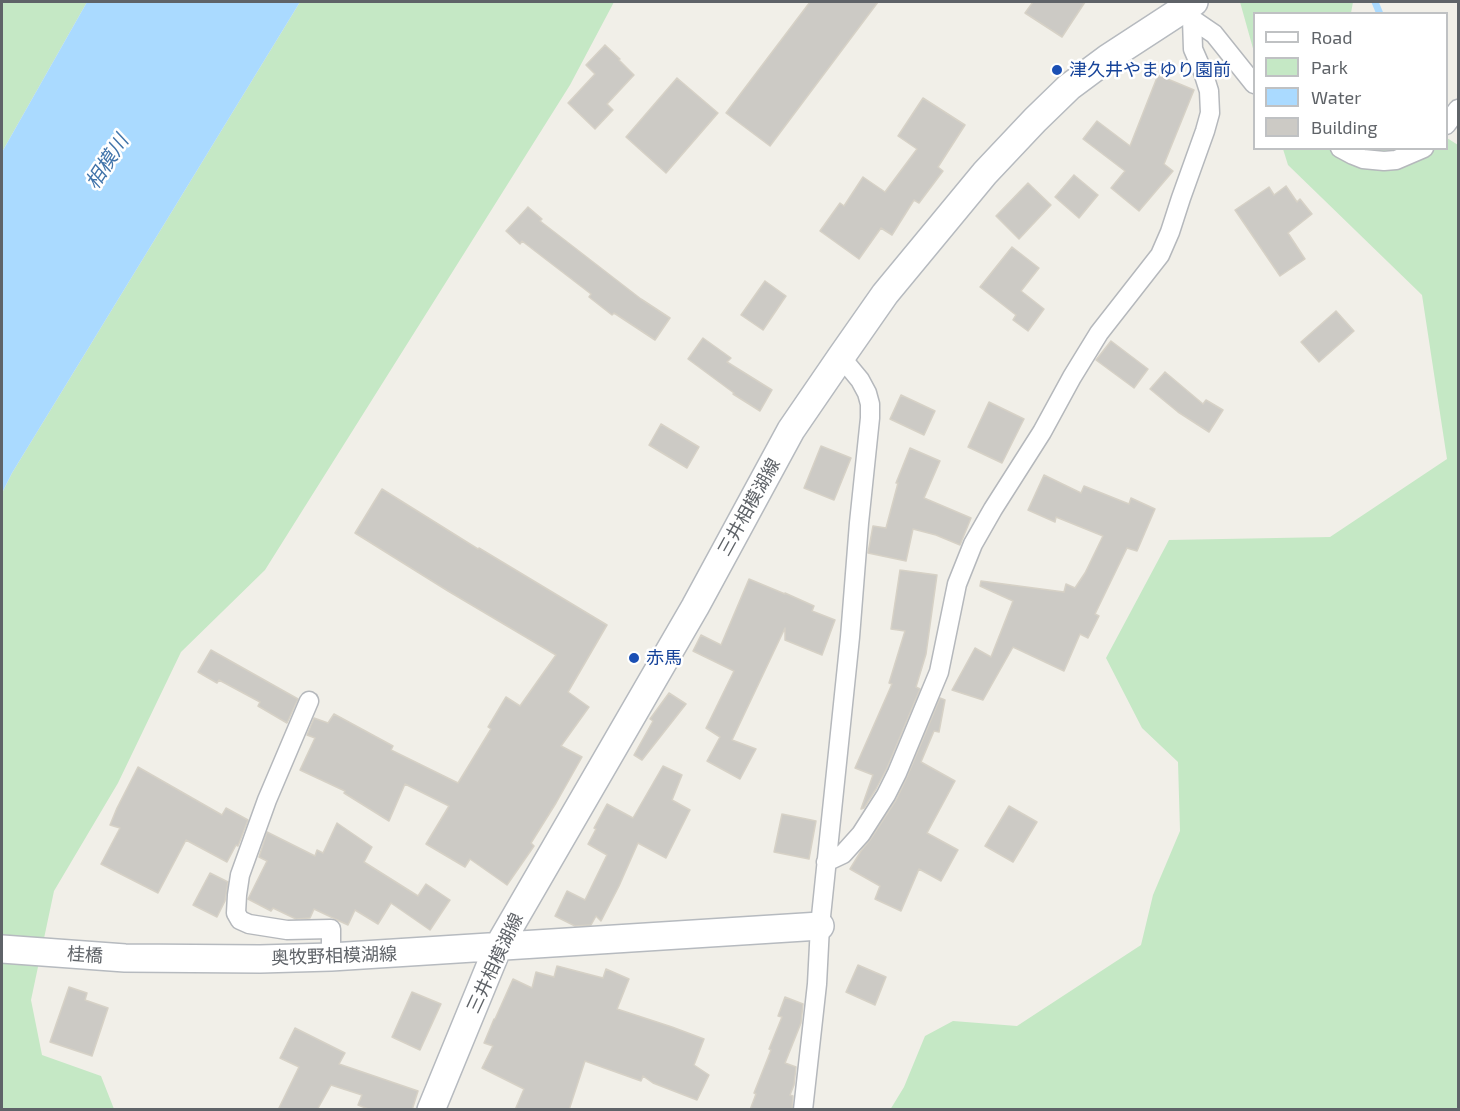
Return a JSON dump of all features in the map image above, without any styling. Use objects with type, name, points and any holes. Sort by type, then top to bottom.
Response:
[{"type":"main road","name":"三井相模湖線","points":[[431,1110],[498,947],[695,607],[792,430],[841,357],[885,294],[985,173],[1035,120],[1069,87],[1107,58],[1190,10]]},
{"type":"main road","name":"奥牧野相模湖線","points":[[169,958],[331,957],[820,926]]},
{"type":"main road","name":"桂橋","points":[[2,949],[125,958],[169,958]]},
{"type":"street","points":[[1190,10],[1214,33],[1253,83]]},
{"type":"street","points":[[826,862],[843,854],[861,834],[897,773],[939,672],[957,584],[973,544],[1042,432],[1099,333],[1160,255],[1170,232],[1210,113],[1209,91],[1193,49],[1190,10]]},
{"type":"street","points":[[1448,123],[1458,109]]},
{"type":"street","points":[[1344,150],[1363,159],[1384,161],[1403,158],[1420,150]]},
{"type":"street","points":[[803,1110],[818,984],[820,926],[850,637],[870,404],[860,380],[841,357]]},
{"type":"street","points":[[309,701],[267,800],[240,875],[236,913],[240,920],[249,924],[288,930],[331,929],[331,957]]},
{"type":"green space","points":[[2,2],[87,2],[2,152]]},
{"type":"green space","points":[[300,2],[614,2],[570,85],[265,570],[181,652],[118,783],[54,891],[31,1000],[42,1055],[101,1076],[114,1109],[2,1110],[2,493],[12,473]]},
{"type":"green space","points":[[1240,2],[1353,2],[1351,12],[1253,12],[1253,48]]},
{"type":"green space","points":[[1448,139],[1458,145],[1458,1109],[890,1110],[904,1087],[925,1036],[953,1021],[1017,1026],[1141,945],[1153,895],[1180,831],[1178,762],[1142,728],[1106,658],[1169,540],[1330,537],[1447,459],[1422,295],[1288,165],[1283,150],[1448,150]]},
{"type":"water","name":"相模川","points":[[87,2],[300,2],[12,473],[2,493],[2,152]]},
{"type":"building","points":[[810,2],[878,2],[770,146],[726,113]]},
{"type":"building","points":[[1033,2],[1085,2],[1062,37],[1025,13]]},
{"type":"building","points":[[605,45],[634,75],[607,104],[613,110],[595,129],[568,103],[595,74],[586,65]]},
{"type":"building","points":[[1158,75],[1194,90],[1164,164],[1173,171],[1139,211],[1111,188],[1125,171],[1083,139],[1097,121],[1130,146]]},
{"type":"building","points":[[677,78],[718,113],[666,173],[626,137]]},
{"type":"building","points":[[923,98],[965,125],[938,167],[943,171],[919,203],[914,200],[892,235],[881,228],[859,259],[820,231],[840,203],[844,206],[863,177],[885,192],[917,149],[898,136]]},
{"type":"building","points":[[1074,175],[1098,195],[1079,218],[1055,197]]},
{"type":"building","points":[[1028,183],[1051,205],[1019,239],[996,216]]},
{"type":"building","points":[[1286,186],[1297,202],[1300,199],[1312,214],[1288,233],[1305,259],[1280,276],[1235,210],[1269,187],[1274,195]]},
{"type":"building","points":[[528,207],[542,219],[540,221],[641,299],[670,318],[655,340],[614,313],[612,315],[589,297],[591,294],[522,241],[520,244],[506,231]]},
{"type":"building","points":[[1012,247],[1039,268],[1021,291],[1044,309],[1028,331],[1013,320],[1016,315],[980,287]]},
{"type":"building","points":[[765,281],[786,296],[763,330],[741,315]]},
{"type":"building","points":[[1336,311],[1354,331],[1319,362],[1301,342]]},
{"type":"building","points":[[703,338],[731,358],[727,362],[772,390],[760,411],[733,394],[688,359]]},
{"type":"building","points":[[1111,341],[1148,369],[1134,388],[1096,360]]},
{"type":"building","points":[[1165,372],[1203,404],[1206,400],[1223,410],[1209,432],[1178,412],[1150,389]]},
{"type":"building","points":[[901,395],[935,411],[924,435],[890,419]]},
{"type":"building","points":[[989,402],[1024,419],[1002,463],[968,447]]},
{"type":"building","points":[[661,424],[699,447],[687,468],[649,445]]},
{"type":"building","points":[[821,446],[851,458],[834,500],[804,488]]},
{"type":"building","points":[[910,448],[940,461],[924,498],[971,518],[960,545],[913,529],[906,561],[868,553],[873,526],[886,528],[898,483],[896,483]]},
{"type":"building","points":[[1044,475],[1081,493],[1084,486],[1129,504],[1131,498],[1155,509],[1137,551],[1127,548],[1095,614],[1099,616],[1088,638],[1080,634],[1064,671],[1013,647],[983,700],[952,690],[975,648],[991,657],[1013,601],[980,586],[981,581],[1064,592],[1066,584],[1075,588],[1103,536],[1056,517],[1055,522],[1028,510]]},
{"type":"building","points":[[382,489],[607,625],[568,692],[589,707],[561,746],[582,757],[531,843],[534,846],[507,885],[470,859],[465,867],[426,844],[449,806],[405,784],[389,821],[344,793],[345,791],[300,770],[315,738],[307,735],[314,718],[328,723],[334,714],[393,746],[391,750],[458,783],[491,729],[488,727],[506,697],[520,706],[556,655],[355,533]]},
{"type":"building","points":[[900,570],[937,575],[926,654],[916,687],[920,689],[887,768],[864,808],[861,809],[873,775],[855,768],[892,684],[889,683],[905,631],[891,629]]},
{"type":"building","points":[[749,579],[814,606],[812,611],[835,620],[822,655],[785,640],[785,628],[732,740],[756,749],[740,779],[707,761],[720,737],[706,728],[734,671],[693,651],[701,635],[721,645]]},
{"type":"building","points":[[211,650],[298,699],[287,723],[258,706],[260,702],[219,680],[217,683],[198,672]]},
{"type":"building","points":[[669,693],[686,704],[642,760],[634,755],[653,721],[650,719]]},
{"type":"building","points":[[940,698],[945,700],[939,732],[934,731],[921,762],[955,781],[927,833],[958,850],[941,881],[919,869],[901,911],[875,899],[880,886],[850,869],[896,800]]},
{"type":"building","points":[[663,766],[682,775],[672,800],[690,810],[666,858],[638,843],[601,921],[596,916],[591,925],[575,926],[555,916],[567,891],[585,900],[607,855],[588,844],[607,804],[633,818]]},
{"type":"building","points":[[138,767],[222,815],[226,808],[248,820],[238,846],[236,845],[227,862],[186,840],[158,893],[101,864],[120,828],[110,825]]},
{"type":"building","points":[[1009,806],[1037,822],[1013,862],[985,846]]},
{"type":"building","points":[[782,814],[816,821],[809,859],[774,852]]},
{"type":"building","points":[[337,823],[372,847],[364,862],[418,896],[426,884],[450,900],[430,930],[391,903],[378,924],[355,910],[348,925],[314,909],[310,918],[296,919],[273,908],[271,911],[248,899],[267,861],[259,857],[267,832],[315,856],[317,850],[323,853]]},
{"type":"building","points":[[210,873],[228,882],[225,901],[217,917],[193,905]]},
{"type":"building","points":[[858,965],[886,977],[875,1005],[846,992]]},
{"type":"building","points":[[557,966],[603,978],[606,969],[629,979],[617,1009],[704,1039],[694,1065],[709,1075],[697,1100],[653,1083],[643,1076],[641,1081],[585,1061],[569,1110],[515,1110],[524,1089],[482,1068],[493,1046],[484,1043],[513,979],[532,988],[536,972],[554,977]]},
{"type":"building","points":[[69,987],[87,993],[85,1000],[108,1008],[92,1056],[50,1042]]},
{"type":"building","points":[[412,992],[441,1004],[420,1050],[392,1037]]},
{"type":"building","points":[[785,997],[803,1004],[801,1023],[785,1063],[796,1067],[794,1085],[790,1095],[793,1096],[792,1110],[750,1110],[756,1094],[754,1093],[771,1050],[769,1049],[782,1017],[778,1016]]},
{"type":"building","points":[[295,1028],[345,1053],[339,1064],[418,1091],[412,1110],[371,1110],[358,1105],[362,1095],[331,1085],[317,1110],[278,1110],[299,1067],[280,1058]]},
{"type":"waterway","points":[[1375,2],[1379,12]]},
{"type":"place","name":"津久井やまゆり園前","points":[[1057,70]]},
{"type":"place","name":"赤馬","points":[[634,658]]}]
